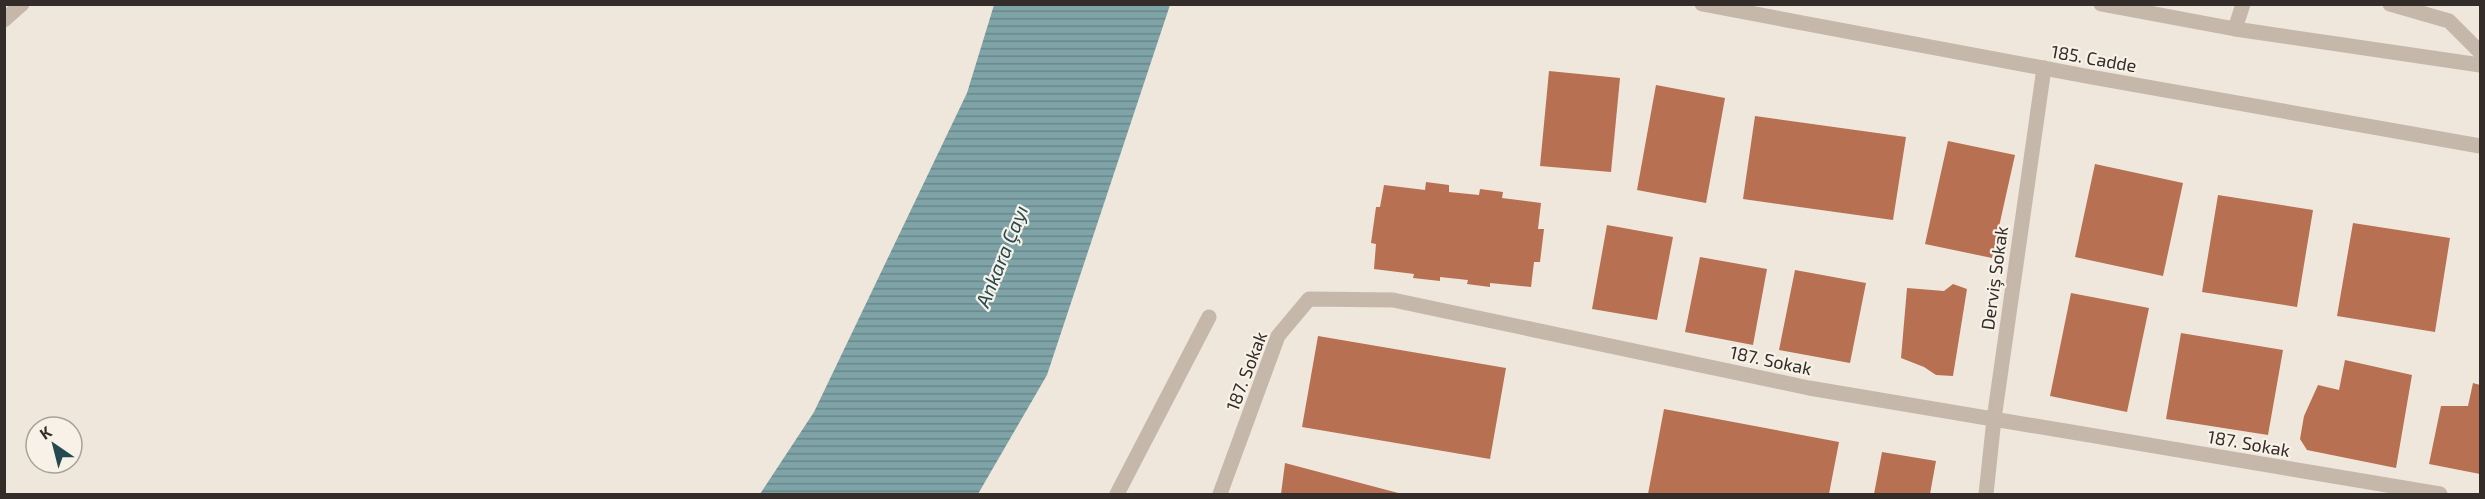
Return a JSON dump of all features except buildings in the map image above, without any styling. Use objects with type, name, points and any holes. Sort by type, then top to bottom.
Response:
[{"type":"street","points":[[4,20],[22,4]]},
{"type":"street","name":"185. Cadde","points":[[1702,4],[2481,146]]},
{"type":"street","points":[[2102,4],[2235,29],[2481,65]]},
{"type":"street","points":[[2235,29],[2243,4]]},
{"type":"street","points":[[2390,4],[2449,21],[2481,52]]},
{"type":"street","name":"Derviş Sokak","points":[[1986,495],[1994,419],[2044,68]]},
{"type":"street","name":"187. Sokak","points":[[1220,495],[1278,336],[1309,299],[1393,300],[1809,388],[2440,495]]},
{"type":"street","points":[[1117,495],[1209,316]]},
{"type":"water","name":"Ankara Çayı","points":[[994,5],[1170,5],[1047,375],[978,494],[760,494],[814,412],[967,93]]}]
